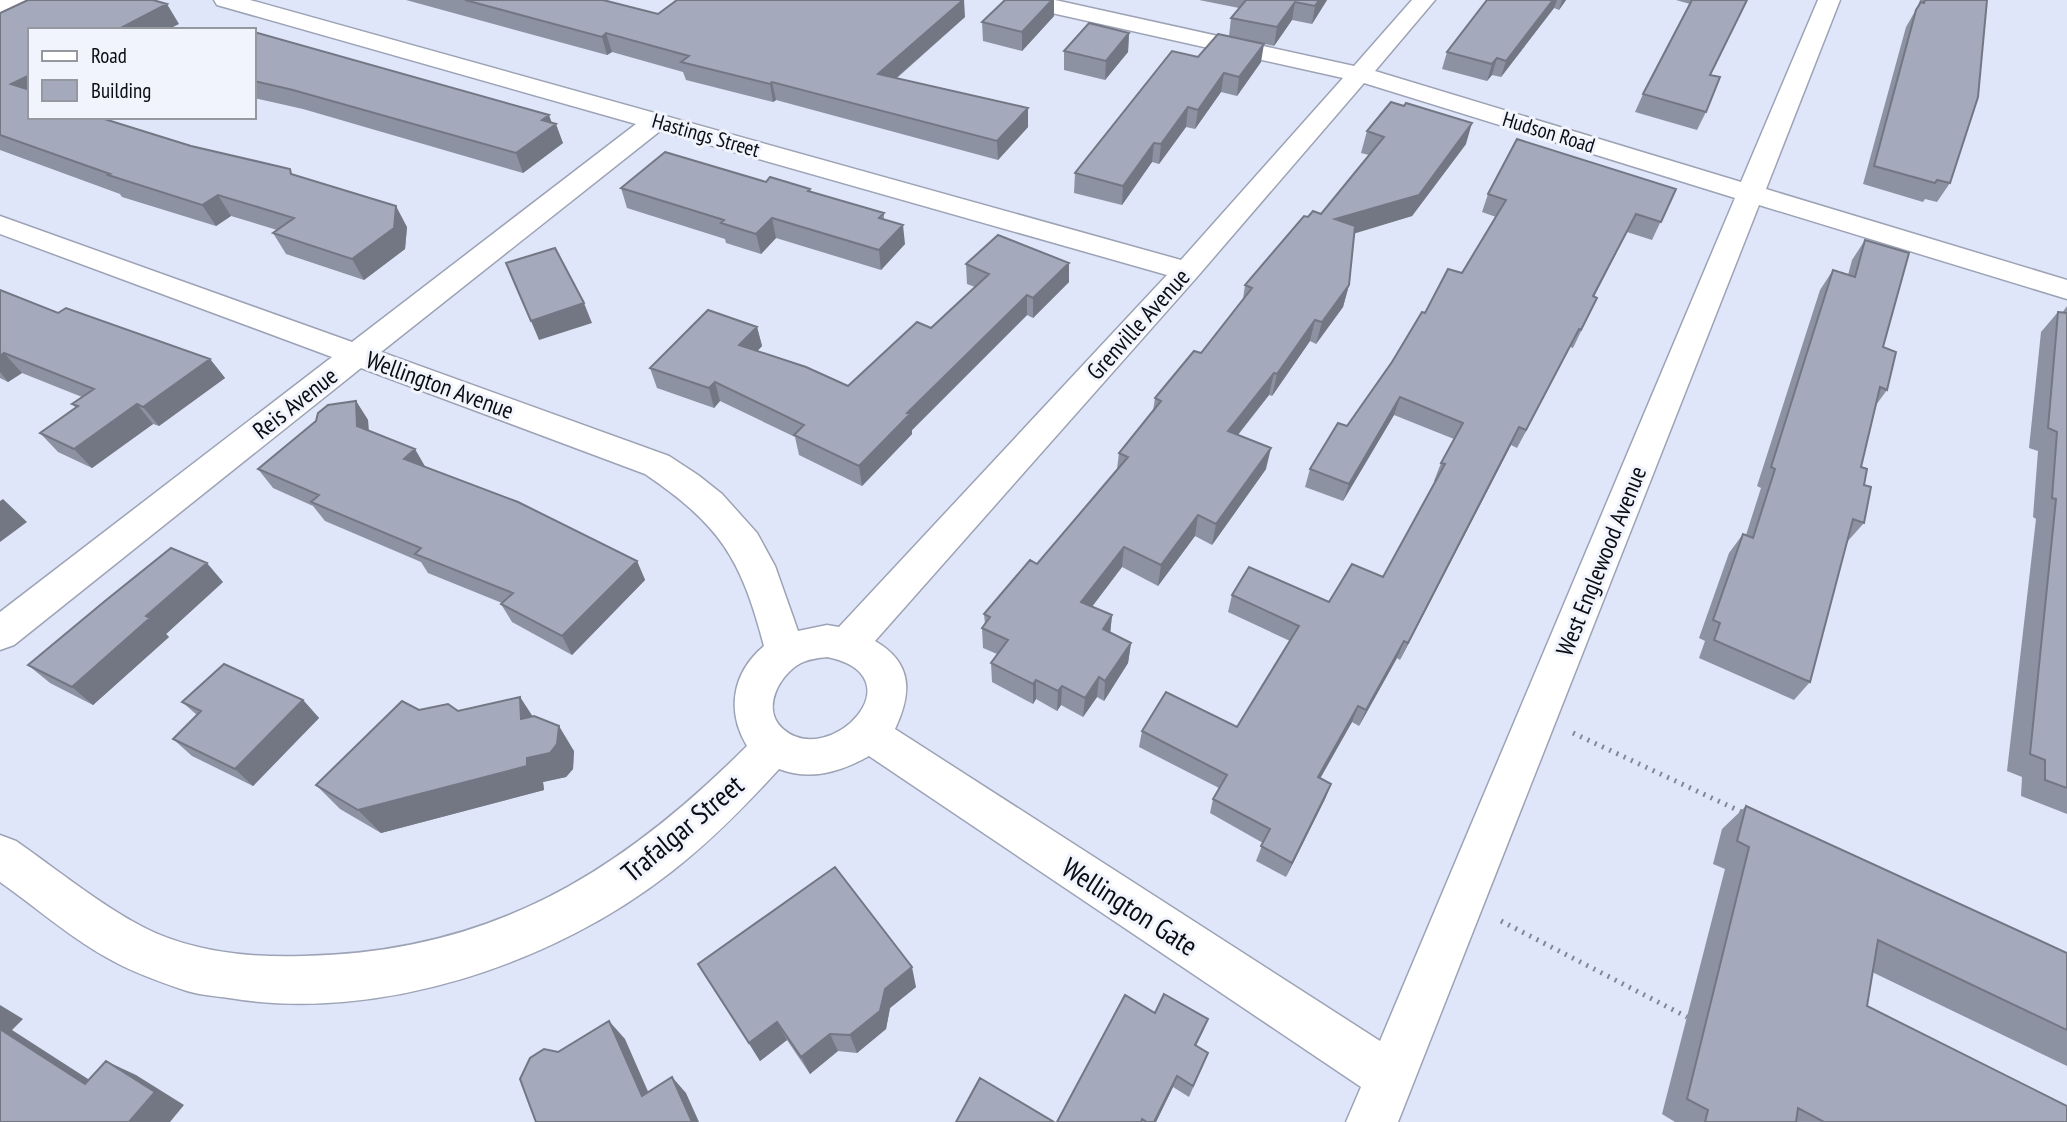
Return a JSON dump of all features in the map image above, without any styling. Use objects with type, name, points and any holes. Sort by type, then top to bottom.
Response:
[{"type":"street","points":[[0,7],[15,0]]},
{"type":"street","name":"Hastings Street","points":[[225,0],[1187,271]]},
{"type":"street","name":"Hudson Road","points":[[1025,0],[1359,74],[2067,289]]},
{"type":"street","name":"Grenville Avenue","points":[[848,644],[1187,271],[1424,0]]},
{"type":"street","name":"West Englewood Avenue","points":[[1373,1122],[1829,0]]},
{"type":"street","name":"Reis Avenue","points":[[0,634],[656,121]]},
{"type":"street","name":"Wellington Avenue","points":[[0,223],[657,465],[696,489],[730,520],[755,557],[773,606],[785,653]]},
{"type":"street","points":[[827,641],[848,644],[865,652],[879,664],[886,681],[887,699],[881,717],[869,734],[850,748],[829,755],[805,757],[765,740],[755,723],[751,704],[762,676],[785,653],[806,644],[827,641]]},
{"type":"street","name":"Wellington Gate","points":[[869,734],[1391,1077]]},
{"type":"street","name":"Trafalgar Street","points":[[0,856],[129,945],[189,968],[267,981],[351,979],[439,962],[516,936],[590,901],[655,858],[712,810],[774,746]]},
{"type":"path","points":[[1538,717],[1752,817]]},
{"type":"path","points":[[1463,901],[1687,1017]]},
{"type":"building","points":[[28,0],[153,0],[167,4],[121,28],[28,28],[28,76],[11,84],[28,89],[28,119],[104,119],[191,146],[290,169],[291,174],[396,206],[394,228],[352,259],[273,233],[294,218],[218,195],[202,205],[108,175],[110,174],[0,135],[0,13]]},
{"type":"building","points":[[465,0],[603,0],[658,14],[677,0],[963,0],[878,74],[1028,108],[997,141],[772,82],[770,84],[681,62],[689,56],[606,33],[602,37]]},
{"type":"building","points":[[1005,0],[1052,0],[1022,32],[982,22]]},
{"type":"building","points":[[1246,0],[1319,0],[1315,6],[1295,2],[1277,27],[1231,18]]},
{"type":"building","points":[[1487,0],[1553,0],[1506,61],[1497,58],[1492,64],[1447,52]]},
{"type":"building","points":[[1692,0],[1747,0],[1710,75],[1720,77],[1706,112],[1643,94]]},
{"type":"building","points":[[1925,0],[1987,0],[1978,97],[1950,183],[1937,180],[1935,183],[1874,166],[1916,10]]},
{"type":"building","points":[[1089,23],[1129,33],[1106,61],[1064,51]]},
{"type":"building","points":[[256,33],[549,115],[542,120],[556,124],[516,153],[256,81]]},
{"type":"building","points":[[1218,34],[1264,44],[1239,77],[1224,73],[1198,110],[1188,107],[1161,144],[1154,143],[1123,186],[1075,173],[1172,51],[1198,57]]},
{"type":"building","points":[[1391,102],[1404,106],[1406,103],[1472,123],[1419,195],[1335,219],[1355,226],[1349,285],[1322,322],[1315,320],[1277,374],[1274,373],[1228,431],[1271,448],[1216,524],[1198,515],[1161,565],[1124,547],[1081,602],[1112,615],[1103,629],[1131,643],[1105,681],[1099,677],[1085,698],[1062,686],[1058,691],[1036,680],[1033,684],[991,663],[1008,640],[982,628],[990,617],[984,614],[1030,560],[1037,564],[1128,457],[1119,453],[1161,401],[1155,398],[1194,351],[1201,353],[1252,288],[1245,285],[1304,216],[1308,217],[1313,211],[1321,214],[1384,137],[1367,131]]},
{"type":"building","points":[[1517,139],[1676,189],[1661,222],[1636,214],[1593,296],[1597,298],[1581,330],[1579,329],[1526,430],[1519,427],[1408,643],[1404,641],[1366,710],[1358,706],[1318,777],[1331,784],[1292,863],[1261,846],[1270,829],[1213,799],[1227,775],[1142,731],[1166,692],[1237,727],[1299,626],[1232,595],[1249,567],[1329,602],[1352,564],[1383,577],[1445,464],[1441,463],[1463,423],[1400,397],[1349,484],[1310,469],[1338,423],[1347,426],[1392,362],[1422,312],[1425,313],[1448,269],[1462,273],[1506,200],[1488,194]]},
{"type":"building","points":[[665,152],[766,182],[770,177],[810,189],[808,191],[884,213],[879,218],[903,225],[879,250],[772,218],[756,234],[721,223],[724,220],[621,188]]},
{"type":"building","points":[[998,235],[1069,263],[1033,298],[1027,295],[907,413],[910,414],[859,466],[794,435],[804,425],[715,382],[709,388],[650,368],[708,310],[757,327],[739,345],[806,367],[848,386],[917,322],[931,328],[989,274],[966,264]]},
{"type":"building","points":[[1865,240],[1909,253],[1883,347],[1896,352],[1887,390],[1880,387],[1861,467],[1867,469],[1864,485],[1871,487],[1864,523],[1853,519],[1810,682],[1714,640],[1720,623],[1713,620],[1743,534],[1753,538],[1775,469],[1771,467],[1833,270],[1855,277]]},
{"type":"building","points":[[555,248],[584,303],[531,321],[506,263]]},
{"type":"building","points":[[0,290],[58,313],[66,308],[210,359],[143,407],[137,404],[74,449],[40,433],[78,406],[72,404],[94,389],[4,353],[0,356]]},
{"type":"building","points":[[2058,312],[2067,313],[2067,788],[2045,780],[2045,760],[2030,754],[2056,499],[2052,498],[2057,432],[2048,428]]},
{"type":"building","points":[[356,401],[357,426],[415,449],[404,459],[518,502],[637,561],[562,636],[501,604],[513,593],[415,554],[421,548],[311,502],[319,495],[258,469],[316,421],[318,413],[328,405]]},
{"type":"building","points":[[171,548],[207,563],[146,616],[150,618],[72,687],[28,665],[105,601]]},
{"type":"building","points":[[224,664],[303,700],[235,769],[173,739],[201,711],[182,702]]},
{"type":"building","points":[[520,697],[521,719],[534,716],[559,726],[557,744],[550,753],[527,758],[527,766],[358,810],[316,785],[402,701],[419,710],[448,704],[458,711]]},
{"type":"building","points":[[1746,806],[2067,953],[2067,1030],[1878,940],[1867,1006],[2067,1106],[2067,1122],[1824,1122],[1798,1108],[1796,1122],[1705,1122],[1708,1110],[1687,1099],[1749,847],[1737,841]]},
{"type":"building","points":[[835,867],[912,967],[885,989],[880,1011],[850,1035],[830,1034],[801,1057],[777,1022],[749,1043],[698,964]]},
{"type":"building","points":[[1164,994],[1208,1019],[1195,1045],[1208,1053],[1193,1086],[1177,1076],[1154,1122],[1142,1119],[1141,1122],[1057,1122],[1125,995],[1155,1013]]},
{"type":"building","points":[[609,1021],[642,1096],[672,1077],[692,1122],[536,1122],[520,1079],[530,1058],[544,1049],[558,1052]]},
{"type":"building","points":[[0,1029],[85,1084],[106,1061],[155,1092],[129,1122],[0,1122]]},
{"type":"building","points":[[980,1078],[1054,1122],[956,1122]]}]
